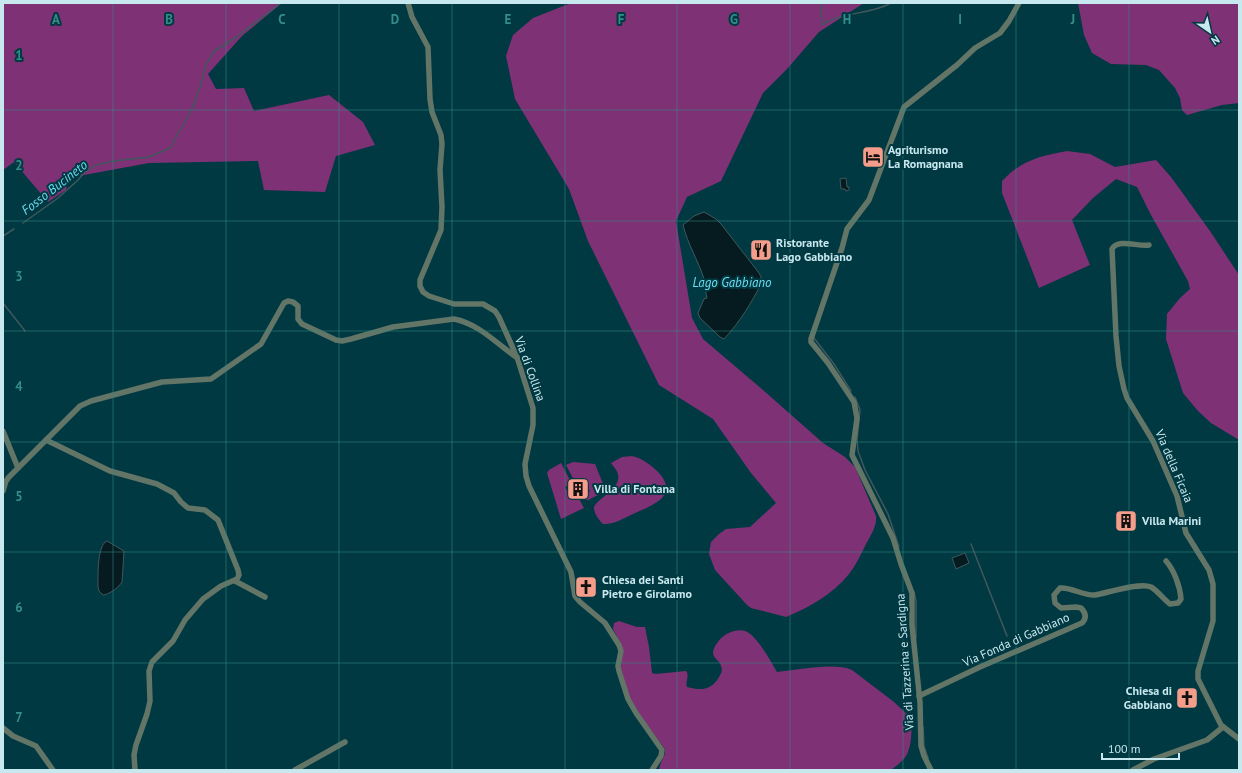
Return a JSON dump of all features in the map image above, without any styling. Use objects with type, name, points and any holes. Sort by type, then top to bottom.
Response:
[{"type":"street","name":"Via di Collina","points":[[408,3],[412,18],[428,46],[430,99],[432,112],[441,135],[442,144],[440,170],[442,207],[440,230],[420,280],[420,286],[423,292],[435,298],[462,305],[479,303],[492,308],[499,317],[517,357],[534,411],[533,425],[525,464],[527,482],[571,572],[575,596],[605,623],[619,645],[621,651],[618,666],[628,700],[662,750],[661,756],[652,770]]},
{"type":"street","name":"Via di Tazzerina e Sardigna","points":[[931,770],[924,756],[922,746],[919,696],[912,631],[912,593],[893,538],[852,455],[857,418],[854,402],[811,339],[839,259],[847,229],[869,200],[904,107],[975,48],[1000,33],[1010,21],[1019,3]]},
{"type":"street","name":"Via della Ficaia","points":[[1149,245],[1140,246],[1121,243],[1116,244],[1112,249],[1116,336],[1119,366],[1127,398],[1153,441],[1177,496],[1186,533],[1212,578],[1214,591],[1213,621],[1197,675],[1200,684],[1223,727],[1239,739]]},
{"type":"street","points":[[3,491],[6,481],[80,406],[91,401],[162,382],[208,380],[214,378],[261,344],[284,303],[288,301],[293,302],[298,306],[298,318],[302,324],[336,340],[351,339],[393,327],[454,319],[464,321],[477,328],[517,357]]},
{"type":"street","points":[[3,431],[18,468]]},
{"type":"street","points":[[46,440],[110,471],[157,484],[174,493],[188,508],[206,510],[218,520],[231,549],[238,570],[238,577],[235,581],[221,586],[203,599],[185,620],[172,641],[152,662],[149,671],[150,701],[148,714],[136,745],[134,755],[135,770]]},
{"type":"street","name":"Via Fonda di Gabbiano","points":[[919,696],[987,664],[1082,623],[1085,615],[1081,608],[1076,606],[1061,608],[1055,603],[1054,595],[1060,588],[1067,588],[1088,595],[1095,595],[1137,586],[1147,586],[1154,589],[1170,604],[1178,603],[1181,599],[1179,590],[1172,571],[1166,561]]},
{"type":"street","points":[[235,581],[265,597]]},
{"type":"street","points":[[1133,770],[1154,759],[1207,740],[1223,727]]},
{"type":"street","points":[[3,728],[13,736],[36,746],[53,770]]},
{"type":"street","points":[[295,770],[345,742]]},
{"type":"shaded area","points":[[3,3],[282,3],[242,36],[208,74],[216,89],[244,88],[254,111],[329,95],[363,122],[375,145],[336,156],[325,192],[264,190],[258,161],[149,163],[68,178],[66,190],[48,202],[14,162],[3,170]]},
{"type":"shaded area","points":[[571,3],[864,3],[819,32],[787,69],[763,93],[721,181],[687,197],[676,221],[692,318],[703,339],[823,443],[845,457],[855,467],[876,516],[876,523],[872,534],[854,567],[843,581],[828,594],[804,609],[786,617],[751,608],[747,605],[715,570],[709,554],[711,542],[719,534],[726,529],[750,527],[776,503],[751,473],[713,419],[659,385],[588,241],[569,189],[515,99],[506,56],[513,35],[533,18]]},
{"type":"shaded area","points":[[1078,3],[1239,3],[1239,103],[1222,105],[1187,115],[1182,110],[1180,98],[1175,88],[1159,70],[1146,65],[1111,64],[1092,53],[1084,35]]},
{"type":"shaded area","points":[[1067,151],[1090,154],[1115,167],[1156,160],[1171,177],[1210,231],[1239,275],[1239,440],[1211,423],[1198,411],[1183,393],[1166,339],[1167,314],[1180,298],[1190,289],[1188,281],[1137,187],[1116,179],[1093,198],[1072,220],[1090,265],[1039,288],[1002,193],[1002,181],[1017,168],[1032,160]]},
{"type":"shaded area","points":[[632,456],[648,463],[656,470],[666,486],[665,493],[662,498],[649,507],[615,522],[603,524],[596,515],[594,508],[598,501],[616,485],[618,474],[611,463],[622,457]]},
{"type":"shaded area","points":[[573,462],[595,464],[606,491],[588,500],[584,500],[582,496],[590,491],[583,478],[575,482],[566,465]]},
{"type":"shaded area","points":[[561,463],[572,484],[565,487],[572,500],[578,497],[584,508],[561,519],[547,473],[549,470]]},
{"type":"shaded area","points":[[619,621],[637,627],[645,627],[652,673],[656,674],[686,671],[688,674],[687,687],[701,689],[713,685],[722,672],[720,664],[713,655],[714,648],[723,636],[742,630],[754,637],[777,672],[826,667],[852,670],[894,702],[911,718],[911,737],[908,752],[903,760],[891,770],[659,770],[665,754],[665,749],[642,718],[630,698],[621,669],[622,646],[613,629],[614,623]]},
{"type":"water","points":[[846,178],[847,187],[849,187],[849,190],[846,191],[845,189],[841,189],[840,179]]},
{"type":"water","name":"Lago Gabbiano","points":[[704,212],[716,219],[721,224],[759,273],[762,282],[745,312],[724,339],[700,318],[698,313],[704,299],[707,298],[705,284],[702,272],[683,225],[694,216]]},
{"type":"water","points":[[107,541],[124,551],[122,582],[114,590],[103,595],[99,591],[98,587],[98,563],[102,546]]},
{"type":"water","points":[[965,553],[969,563],[956,569],[952,558]]},
{"type":"waterway","name":"Fosso Bucineto","points":[[23,223],[58,198],[84,173],[96,165],[114,161],[149,157],[170,148],[192,109],[205,67],[213,52],[235,38],[281,3]]},
{"type":"waterway","points":[[821,3],[822,25]]},
{"type":"waterway","points":[[822,25],[839,17],[874,10],[891,3]]},
{"type":"waterway","name":"Fosso Bucineto","points":[[3,236],[14,229]]},
{"type":"waterway","points":[[3,303],[25,331]]},
{"type":"waterway","points":[[814,338],[834,364],[851,391]]},
{"type":"waterway","points":[[855,397],[860,410],[857,440],[858,451],[865,470],[888,514],[899,547]]},
{"type":"waterway","points":[[971,544],[1007,636]]},
{"type":"waterway","points":[[914,592],[916,601],[916,638]]},
{"type":"waterway","points":[[923,727],[924,746],[928,758]]},
{"type":"place","name":"Agriturismo La Romagnana","points":[[873,157]]},
{"type":"place","name":"Ristorante Lago Gabbiano","points":[[761,250]]},
{"type":"place","name":"Villa di Fontana","points":[[578,489]]},
{"type":"place","name":"Villa Marini","points":[[1126,521]]},
{"type":"place","name":"Chiesa dei Santi Pietro e Girolamo","points":[[586,587]]},
{"type":"place","name":"Chiesa di Gabbiano","points":[[1187,698]]}]
